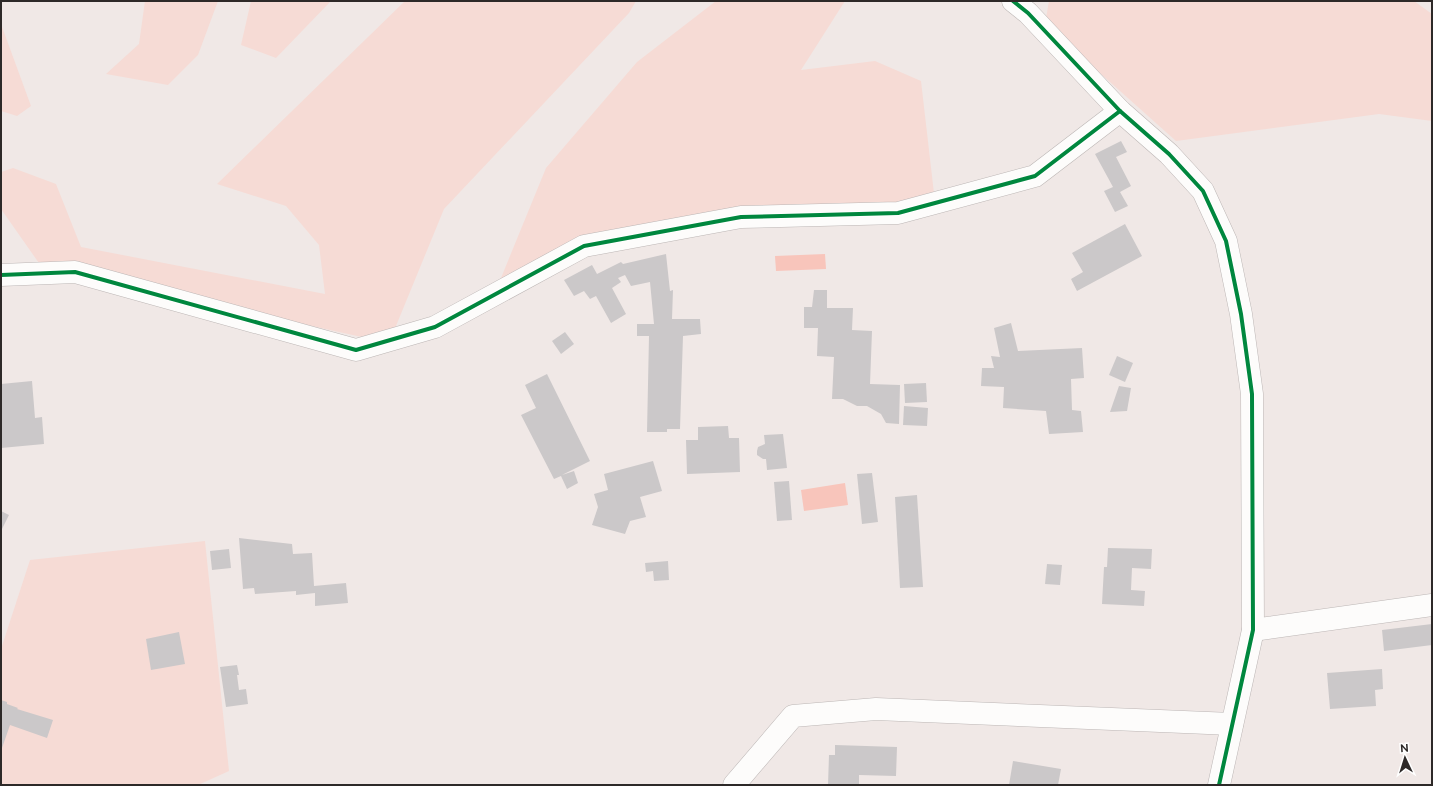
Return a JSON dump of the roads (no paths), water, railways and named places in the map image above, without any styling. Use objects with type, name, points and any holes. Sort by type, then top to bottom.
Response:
[{"type":"street","points":[[1024,5],[1120,111],[1169,154],[1203,192],[1226,241],[1241,314],[1252,394],[1253,630],[1219,785]]},
{"type":"street","points":[[1,275],[75,272],[356,350],[435,327],[584,246],[741,216],[898,213],[1035,176],[1120,111]]},
{"type":"street","points":[[1253,630],[1432,605]]},
{"type":"street","points":[[734,785],[793,716],[876,709],[1232,724]]}]
